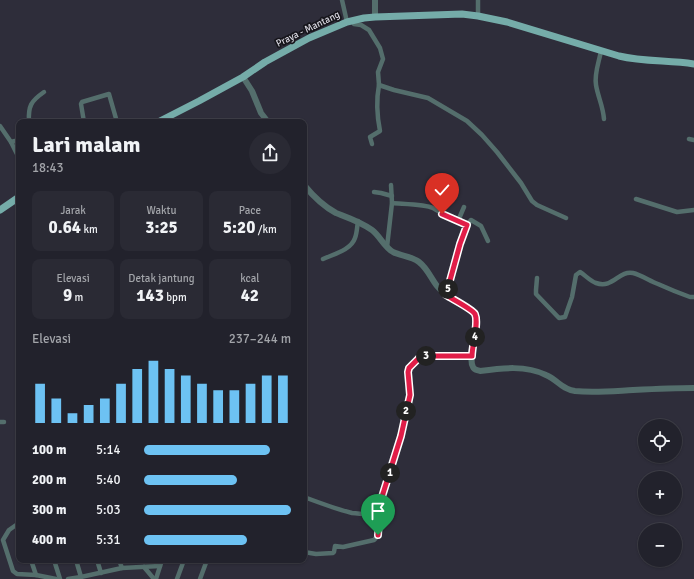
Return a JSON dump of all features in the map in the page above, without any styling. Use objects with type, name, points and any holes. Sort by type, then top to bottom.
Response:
[{"type":"main road","name":"Praya - Mantang","points":[[164,119],[243,77],[265,62],[309,38],[350,21],[375,17],[462,14],[478,16],[507,22],[601,51],[633,59],[694,64]]},
{"type":"main road","points":[[0,210],[16,199]]},
{"type":"street","points":[[342,0],[350,21],[353,24],[361,25],[369,30],[380,48],[382,59],[378,72],[379,85],[377,92],[377,109],[380,131],[370,136],[372,144]]},
{"type":"street","points":[[375,0],[375,17]]},
{"type":"street","points":[[478,0],[478,16]]},
{"type":"street","points":[[601,51],[596,85],[603,107],[604,119]]},
{"type":"street","points":[[243,77],[266,119]]},
{"type":"street","points":[[379,85],[428,98],[467,121],[497,152],[521,183],[532,201],[537,205],[566,218]]},
{"type":"street","points":[[29,119],[29,108],[44,92]]},
{"type":"street","points":[[84,119],[82,102],[108,94],[116,119]]},
{"type":"street","points":[[0,126],[16,152]]},
{"type":"street","points":[[11,142],[16,142]]},
{"type":"street","points":[[387,247],[392,203],[391,185]]},
{"type":"street","points":[[307,188],[324,205],[335,212],[358,221],[374,232],[387,247],[395,253],[412,258],[421,263],[437,286],[446,295],[475,314],[476,325],[472,356],[472,365],[474,369],[480,371],[510,367],[530,369],[545,374],[566,388],[575,391],[606,392],[694,388]]},
{"type":"street","points":[[374,192],[392,196]]},
{"type":"street","points":[[636,199],[677,212],[694,210]]},
{"type":"street","points":[[392,203],[431,207],[467,225]]},
{"type":"street","points":[[458,221],[464,206]]},
{"type":"street","points":[[446,295],[460,244],[467,225],[471,220],[479,225],[488,241]]},
{"type":"street","points":[[323,259],[348,247],[353,242],[356,235],[358,221]]},
{"type":"street","points":[[537,278],[536,294],[559,318],[565,318],[572,297],[576,274],[580,272],[594,283],[599,284],[611,283],[622,274],[628,272],[634,273],[690,297],[694,297]]},
{"type":"street","points":[[376,516],[401,436],[410,395],[409,368],[418,359],[425,356],[472,356]]},
{"type":"street","points":[[307,498],[349,512],[376,516],[379,520],[378,535],[374,540],[343,547],[335,546],[333,553],[316,554],[307,552]]},
{"type":"street","points":[[16,525],[9,530],[3,540],[13,571],[17,574],[36,575],[56,579]]},
{"type":"street","points":[[32,563],[36,575]]},
{"type":"street","points":[[55,563],[60,579]]},
{"type":"street","points":[[77,563],[81,577]]},
{"type":"street","points":[[98,563],[101,573]]},
{"type":"street","points":[[120,563],[122,568]]},
{"type":"street","points":[[144,567],[155,579],[161,563]]},
{"type":"street","points":[[177,579],[183,563]]},
{"type":"street","points":[[200,579],[206,563]]},
{"type":"street","points":[[68,579],[122,568],[160,566]]},
{"type":"route","points":[[378,535],[379,520],[376,516],[395,458],[410,395],[409,368],[418,359],[425,356],[472,356],[476,325],[475,314],[456,300],[446,295],[460,244],[467,225],[442,214]]}]
